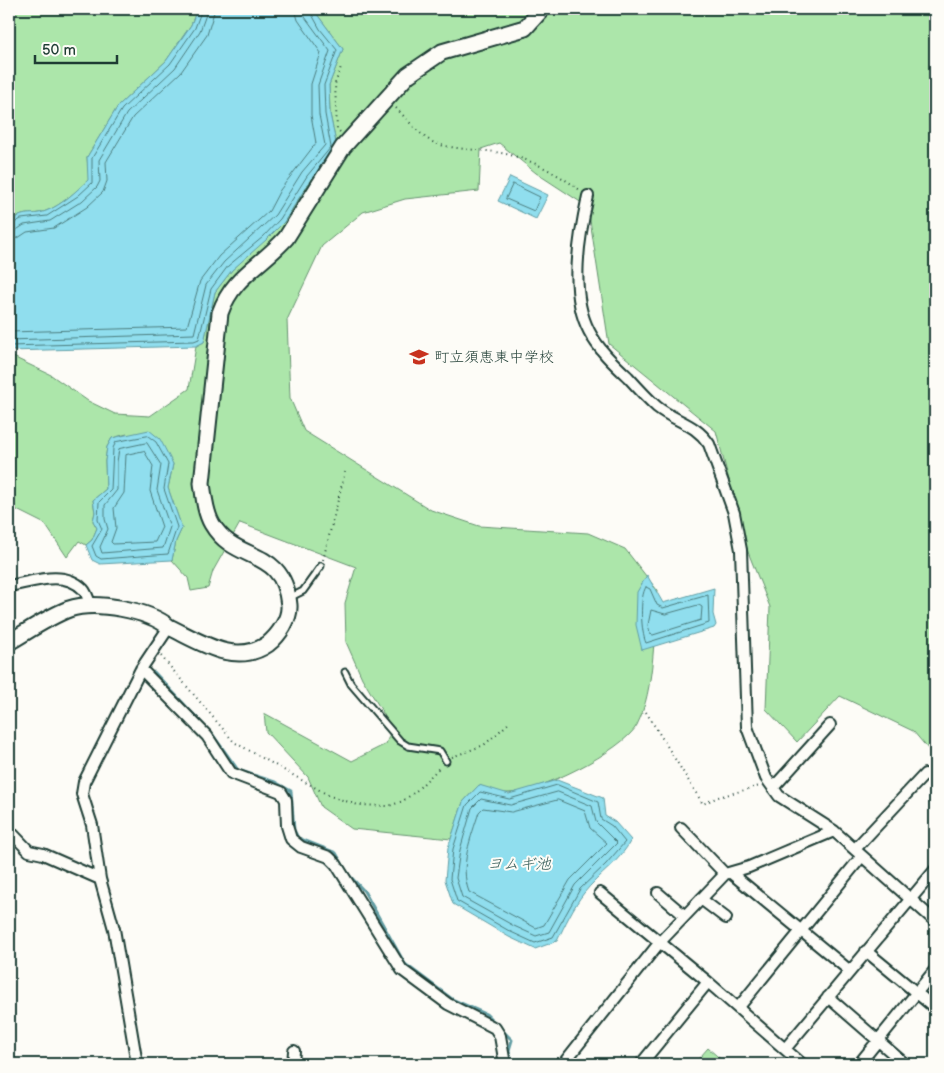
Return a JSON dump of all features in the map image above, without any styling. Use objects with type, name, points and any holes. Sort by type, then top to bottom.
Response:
[{"type":"street","points":[[9,642],[71,609],[92,607],[130,611],[161,621],[169,627],[225,653],[246,654],[268,644],[282,630],[289,611],[284,580],[277,571],[260,558],[242,552],[231,544],[212,524],[204,499],[202,484],[220,313],[225,297],[245,273],[274,251],[286,238],[319,182],[347,142],[385,98],[408,75],[442,52],[525,28],[542,9]]},
{"type":"street","points":[[588,196],[578,268],[577,293],[582,315],[589,332],[607,357],[657,406],[702,434],[709,444],[734,513],[741,550],[747,727],[759,763],[778,796],[834,831],[935,921]]},
{"type":"street","points":[[9,586],[56,578],[69,579],[84,590],[92,607]]},
{"type":"street","points":[[137,1064],[114,929],[100,879],[92,825],[82,794],[84,782],[140,670],[169,627]]},
{"type":"street","points":[[140,670],[196,724],[231,773],[281,792],[286,800],[287,826],[292,840],[301,847],[329,857],[336,864],[402,970],[448,1004],[495,1028],[500,1036],[505,1064]]},
{"type":"street","points":[[771,786],[830,725]]},
{"type":"street","points":[[738,1008],[801,931],[858,852],[925,774]]},
{"type":"street","points":[[680,828],[728,874],[850,970]]},
{"type":"street","points":[[9,830],[29,851],[43,854],[100,879]]},
{"type":"street","points":[[563,1064],[660,942],[728,874],[834,831]]},
{"type":"street","points":[[785,1049],[935,870]]},
{"type":"street","points":[[600,893],[708,982],[802,1064]]},
{"type":"street","points":[[658,893],[685,916]]},
{"type":"street","points":[[702,898],[726,918]]},
{"type":"street","points":[[866,951],[935,1008]]},
{"type":"street","points":[[859,1064],[935,970]]},
{"type":"street","points":[[641,1064],[708,982]]},
{"type":"street","points":[[828,997],[904,1064]]},
{"type":"street","points":[[292,1064],[294,1051]]},
{"type":"lane","points":[[288,598],[303,591],[321,566]]},
{"type":"lane","points":[[345,672],[350,684],[400,741],[408,746],[440,751],[446,761]]},
{"type":"path","points":[[341,66],[335,84],[337,129],[347,142]]},
{"type":"path","points":[[385,98],[430,141],[457,148],[500,152],[526,160],[551,172],[588,196]]},
{"type":"path","points":[[321,566],[345,472]]},
{"type":"path","points":[[154,649],[234,742],[330,796],[358,805],[389,806],[409,796],[446,761],[484,745],[510,722]]},
{"type":"path","points":[[646,712],[703,804],[718,797],[771,786]]},
{"type":"green space","points":[[9,9],[197,9],[191,25],[166,61],[118,106],[87,157],[89,180],[58,205],[40,213],[19,216],[9,223]]},
{"type":"green space","points":[[313,9],[935,9],[935,757],[913,731],[840,696],[797,742],[766,709],[770,607],[748,552],[716,431],[609,344],[588,207],[536,173],[499,143],[481,149],[479,191],[405,199],[363,212],[322,246],[287,320],[290,398],[304,431],[431,510],[479,526],[588,533],[625,549],[657,590],[653,659],[643,711],[637,725],[615,747],[578,769],[521,791],[501,793],[479,785],[463,802],[451,839],[352,829],[321,807],[308,777],[266,732],[264,713],[352,761],[386,744],[392,728],[362,678],[346,642],[345,603],[356,567],[240,523],[213,571],[208,588],[191,591],[188,578],[172,560],[176,541],[182,528],[168,488],[173,464],[127,434],[112,438],[107,447],[105,461],[106,489],[93,500],[95,512],[93,521],[97,528],[92,540],[86,545],[79,541],[67,557],[45,524],[9,506],[9,355],[51,375],[88,401],[115,414],[150,416],[189,389],[196,346],[204,342],[215,292],[232,270],[284,222],[311,179],[337,148],[330,114],[329,85],[343,49]]},
{"type":"green space","points":[[708,1048],[726,1064],[694,1064]]},
{"type":"water","points":[[197,9],[313,9],[343,49],[329,85],[330,114],[337,148],[311,179],[284,222],[232,270],[215,292],[204,342],[196,346],[9,351],[9,223],[19,216],[40,213],[58,205],[88,180],[87,157],[118,106],[166,61],[191,25]]},
{"type":"water","points":[[510,177],[548,195],[536,219],[498,201]]},
{"type":"water","points":[[149,430],[160,439],[173,464],[168,488],[182,528],[176,541],[172,560],[100,564],[92,560],[86,545],[92,540],[97,528],[93,521],[95,512],[93,500],[106,489],[105,461],[107,447],[112,438]]},
{"type":"water","points":[[647,575],[663,603],[714,588],[713,614],[716,625],[714,628],[642,650],[636,625],[637,592]]},
{"type":"water","name":"ヨムギ池","points":[[557,780],[603,798],[605,816],[615,822],[631,840],[621,855],[580,898],[557,941],[535,949],[509,937],[453,904],[445,880],[448,848],[463,802],[479,785],[509,794]]},
{"type":"waterway","points":[[154,672],[213,735],[238,770],[275,782],[291,791],[294,830],[298,838],[336,853],[348,874],[364,891],[405,964],[452,999],[486,1014],[497,1025]]},
{"type":"waterway","points":[[501,1029],[512,1040],[509,1050],[511,1064]]},
{"type":"place","name":"町立須恵東中学校","points":[[419,357]]}]
